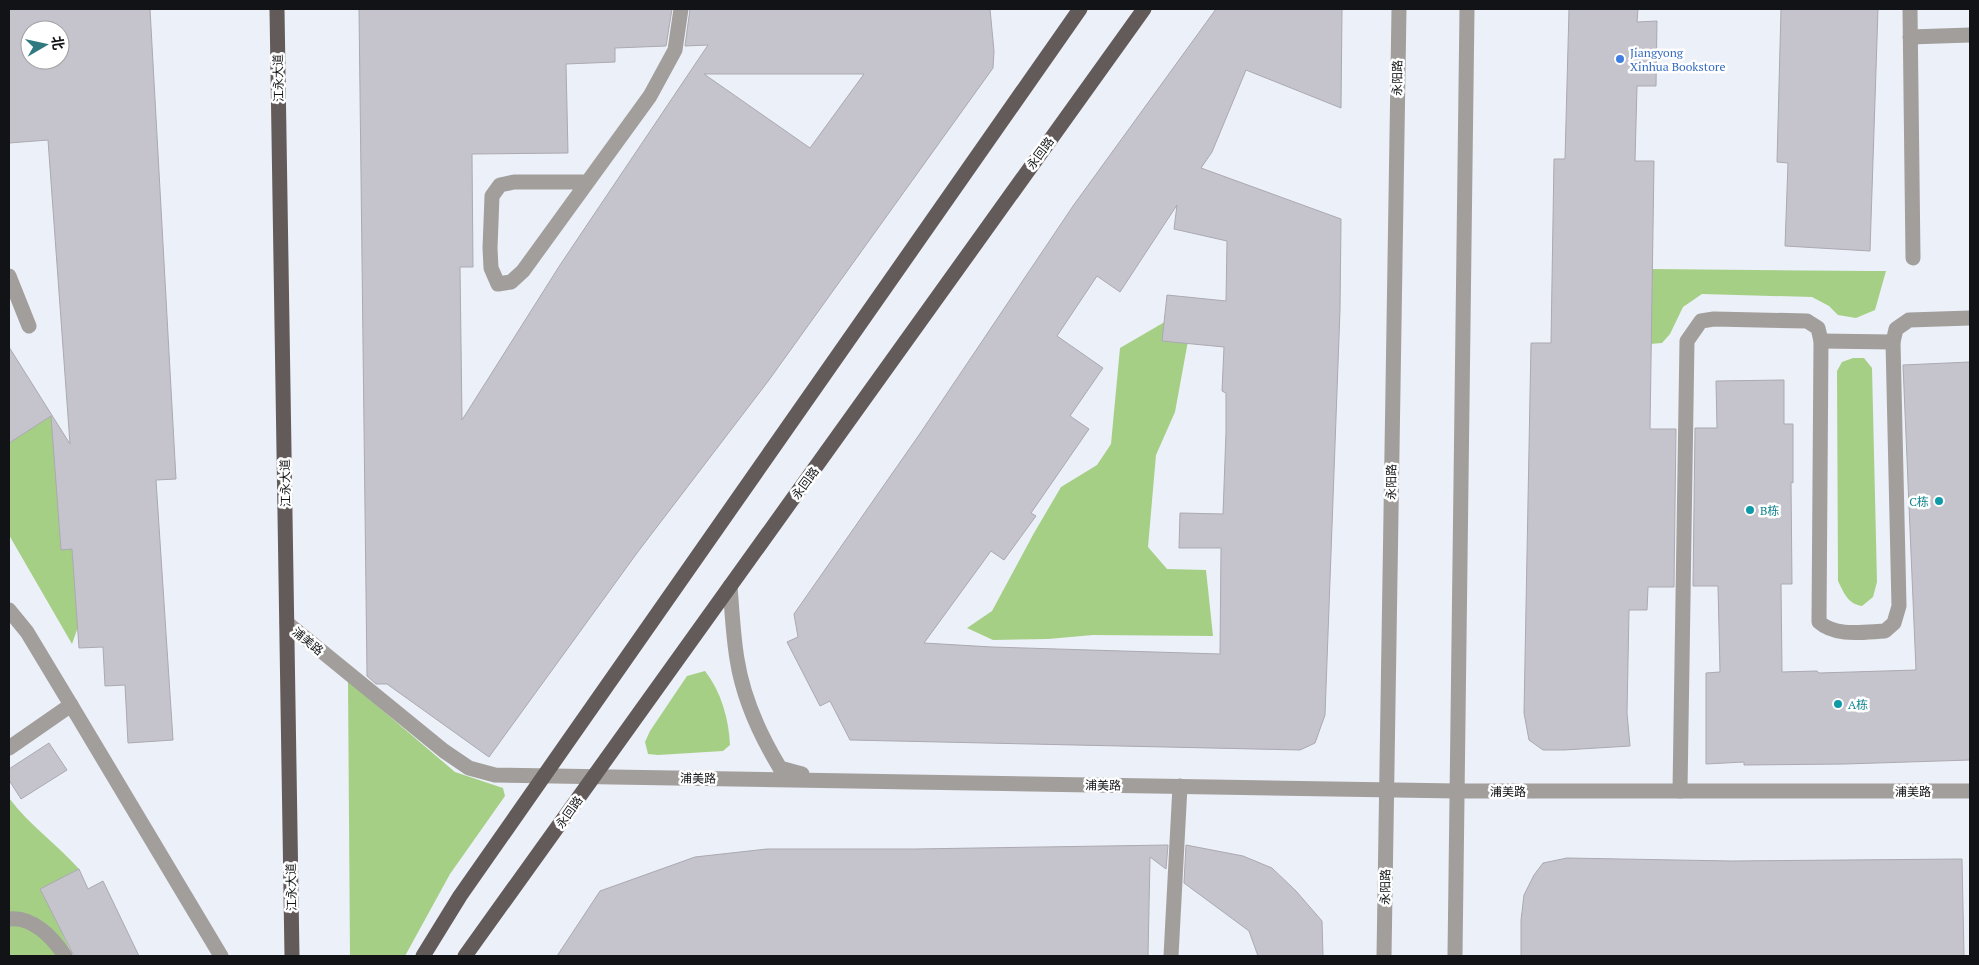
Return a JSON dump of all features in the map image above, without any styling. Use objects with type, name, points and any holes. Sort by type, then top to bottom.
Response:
[{"type":"main road","name":"江永大道","points":[[277,9],[292,956]]},
{"type":"main road","points":[[423,956],[460,896],[1080,9]]},
{"type":"main road","name":"永回路","points":[[465,956],[1144,9]]},
{"type":"street","points":[[588,182],[514,182],[500,185],[492,196],[490,248],[491,268],[498,284],[511,282],[523,271],[588,182],[650,96],[675,50],[681,9]]},
{"type":"street","name":"永阳路","points":[[1384,956],[1398,9]]},
{"type":"street","points":[[1455,956],[1467,9]]},
{"type":"street","points":[[1910,9],[1913,258]]},
{"type":"street","points":[[1910,37],[1970,35]]},
{"type":"street","points":[[9,276],[29,326]]},
{"type":"street","points":[[1680,791],[1687,340],[1701,321],[1714,319],[1807,321],[1818,328],[1821,341],[1819,622],[1827,629],[1852,632],[1885,631],[1894,623],[1899,606],[1894,342],[1896,329],[1909,320],[1970,318]]},
{"type":"street","points":[[1821,341],[1894,342]]},
{"type":"street","points":[[730,586],[737,660],[748,705],[767,747],[780,768],[822,780]]},
{"type":"street","points":[[9,610],[27,632],[221,956]]},
{"type":"street","name":"浦美路","points":[[287,623],[444,751],[469,768],[495,775],[1458,791],[1970,791]]},
{"type":"street","points":[[9,748],[71,705]]},
{"type":"street","points":[[1171,956],[1180,786]]},
{"type":"street","points":[[9,920],[31,923],[44,931],[65,956]]},
{"type":"green space","points":[[1652,269],[1886,271],[1875,310],[1856,318],[1838,315],[1829,306],[1812,297],[1702,294],[1683,307],[1670,334],[1662,343],[1650,344]]},
{"type":"green space","points":[[1168,320],[1188,341],[1175,412],[1156,455],[1148,547],[1167,569],[1206,570],[1213,636],[1093,635],[1048,639],[993,640],[967,628],[992,611],[1061,487],[1097,465],[1111,444],[1120,348]]},
{"type":"green space","points":[[1853,358],[1864,358],[1872,368],[1877,582],[1873,597],[1862,606],[1850,600],[1838,581],[1837,371],[1842,362]]},
{"type":"green space","points":[[52,415],[61,549],[72,549],[78,627],[72,644],[9,535],[9,443]]},
{"type":"green space","points":[[705,671],[716,687],[720,697],[728,726],[730,745],[723,751],[648,754],[645,742],[650,731],[687,676]]},
{"type":"green space","points":[[348,681],[455,772],[503,788],[505,796],[450,874],[405,956],[350,956]]},
{"type":"green space","points":[[9,798],[25,817],[79,869],[41,889],[73,956],[9,956]]},
{"type":"building","points":[[9,9],[150,9],[176,479],[156,480],[173,740],[128,743],[125,685],[105,686],[103,647],[79,648],[72,549],[61,550],[51,416],[9,443],[9,347],[70,444],[48,140],[9,143]]},
{"type":"building","points":[[359,9],[672,9],[666,46],[615,48],[615,62],[566,64],[568,153],[472,154],[473,267],[460,267],[462,420],[560,265],[708,45],[685,46],[690,9],[990,9],[994,51],[993,68],[769,380],[637,553],[489,757],[387,684],[376,684],[367,676]],"holes":[[[704,74],[864,74],[810,148]]]},
{"type":"building","points":[[1216,9],[1342,9],[1341,108],[1246,70],[1212,152],[1201,168],[1341,219],[1340,310],[1325,715],[1315,743],[1300,750],[850,740],[830,701],[820,706],[787,642],[798,637],[794,614],[919,435],[1073,206]],"holes":[[[1177,205],[1174,229],[1227,241],[1226,301],[1167,295],[1162,341],[1224,347],[1222,391],[1226,393],[1226,432],[1223,514],[1180,513],[1179,548],[1221,548],[1220,654],[924,643],[991,551],[1004,560],[1036,516],[1031,513],[1089,429],[1070,416],[1103,368],[1057,336],[1097,276],[1120,292]]]},
{"type":"building","points":[[1569,9],[1638,9],[1637,22],[1657,21],[1656,86],[1637,86],[1635,161],[1654,161],[1650,429],[1676,429],[1674,587],[1648,587],[1647,610],[1629,610],[1627,713],[1630,746],[1543,750],[1529,740],[1524,713],[1531,343],[1551,343],[1554,159],[1565,159]]},
{"type":"building","points":[[1781,9],[1878,9],[1870,251],[1785,246],[1788,163],[1777,162]]},
{"type":"building","points":[[1970,362],[1970,760],[1845,764],[1744,765],[1744,762],[1706,764],[1706,673],[1720,672],[1718,586],[1693,586],[1695,428],[1717,428],[1716,381],[1784,380],[1784,424],[1793,424],[1793,483],[1791,482],[1792,584],[1781,584],[1782,672],[1817,671],[1819,673],[1916,670],[1903,365]]},
{"type":"building","points":[[49,743],[67,770],[21,799],[9,780],[9,769]]},
{"type":"building","points":[[1168,845],[1166,869],[1150,857],[1148,956],[557,956],[600,891],[695,857],[767,849]]},
{"type":"building","points":[[1186,845],[1243,856],[1272,868],[1296,891],[1322,921],[1323,956],[1258,956],[1249,931],[1184,883]]},
{"type":"building","points":[[1567,858],[1731,861],[1962,859],[1964,956],[1521,956],[1521,920],[1524,895],[1534,875],[1543,863]]},
{"type":"building","points":[[79,869],[88,889],[103,881],[139,956],[74,956],[40,889]]},
{"type":"place","name":"Jiangyong Xinhua Bookstore","points":[[1620,59]]},
{"type":"place","name":"C栋","points":[[1939,501]]},
{"type":"place","name":"B栋","points":[[1750,510]]},
{"type":"place","name":"A栋","points":[[1838,704]]}]
